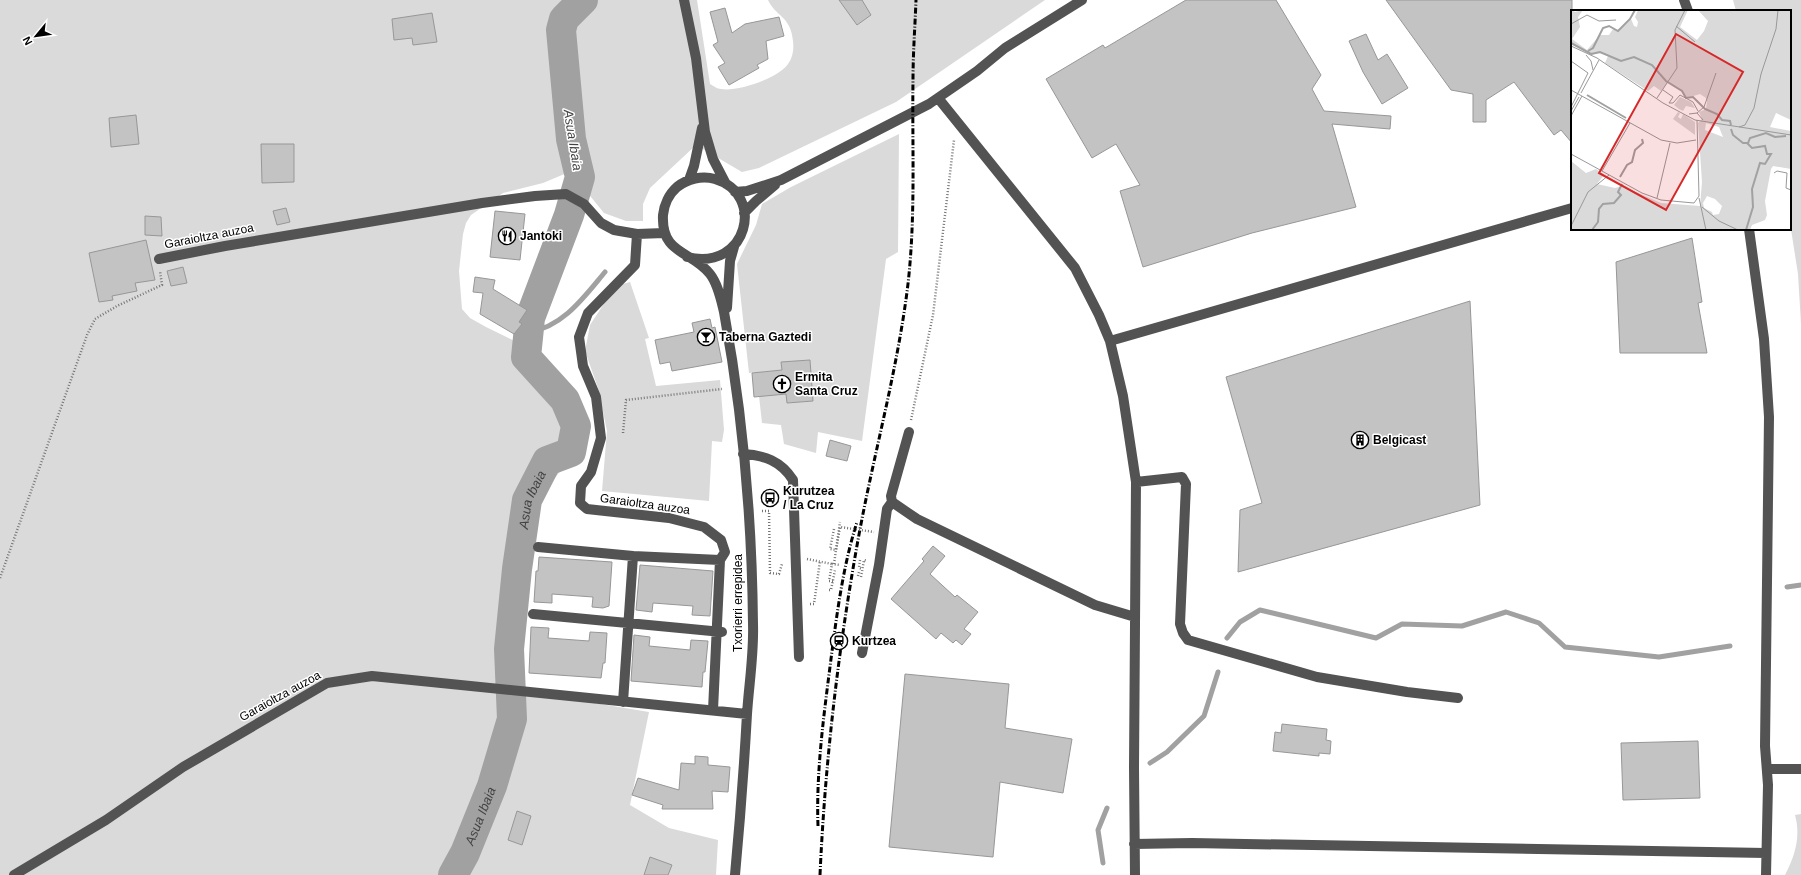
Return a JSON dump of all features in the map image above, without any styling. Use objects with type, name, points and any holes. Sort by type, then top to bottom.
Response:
[{"type":"street","name":"Txorierri errepidea","points":[[684,0],[696,58],[707,139],[713,159],[726,184]]},
{"type":"street","points":[[735,192],[747,191],[781,180],[938,98],[1005,48],[1082,0]]},
{"type":"street","points":[[1684,0],[1688,10]]},
{"type":"street","points":[[938,98],[1075,268],[1099,315],[1110,341],[1123,396],[1136,482],[1134,618],[1135,875]]},
{"type":"street","name":"Txorierri errepidea","points":[[689,180],[694,166],[702,130],[702,104]]},
{"type":"street","name":"Txorierri errepidea","points":[[689,180],[702,177],[714,179],[726,184],[735,192],[741,202],[744,213],[744,225],[740,237],[734,247],[730,262],[727,303],[727,331]]},
{"type":"street","points":[[637,234],[664,234],[663,211],[668,198],[677,187],[689,180]]},
{"type":"street","points":[[744,213],[781,180]]},
{"type":"street","name":"Garaioltza auzoa","points":[[159,259],[225,246],[482,202],[566,194],[584,204],[601,223],[614,230],[637,234],[635,265],[588,313],[578,337],[583,366],[596,397],[601,438],[591,472],[581,486],[580,503],[587,509],[669,518],[704,527],[721,540],[725,552],[720,560]]},
{"type":"street","points":[[1110,341],[1571,208]]},
{"type":"street","points":[[1748,230],[1764,339],[1769,417],[1765,746],[1767,769],[1766,875]]},
{"type":"street","name":"Txorierri errepidea","points":[[664,234],[676,249],[710,274],[722,300],[733,367],[743,454],[752,550],[753,626],[736,875]]},
{"type":"street","name":"Txorierri errepidea","points":[[687,256],[699,260],[712,259],[724,255],[734,247]]},
{"type":"street","points":[[862,653],[879,565],[887,509],[892,502],[891,496],[908,432]]},
{"type":"street","points":[[743,454],[759,454],[777,463],[786,469],[793,480],[799,657]]},
{"type":"street","points":[[1136,482],[1182,477],[1186,484],[1180,624],[1183,633],[1188,640],[1317,677],[1407,692],[1458,698]]},
{"type":"street","points":[[892,502],[917,519],[1095,605],[1134,618]]},
{"type":"street","points":[[538,547],[633,556],[720,560],[719,632],[713,710]]},
{"type":"street","points":[[623,702],[633,556]]},
{"type":"street","points":[[533,614],[719,632]]},
{"type":"street","name":"Garaioltza auzoa","points":[[14,875],[106,820],[183,767],[327,683],[372,676],[747,714]]},
{"type":"street","points":[[1767,769],[1801,769]]},
{"type":"street","points":[[1134,844],[1200,843],[1766,853]]},
{"type":"path","points":[[908,432],[933,315],[954,140]]},
{"type":"path","name":"Garaioltza auzoa","points":[[0,578],[87,335],[95,319],[162,285],[159,259]]},
{"type":"path","points":[[623,433],[626,400],[723,390],[722,385]]},
{"type":"path","points":[[762,511],[769,511],[770,573],[779,574],[782,562]]},
{"type":"path","points":[[833,581],[829,581],[833,564],[839,530],[840,522],[840,527],[836,550],[830,549],[834,530],[839,530]]},
{"type":"path","points":[[840,527],[874,532]]},
{"type":"path","points":[[803,558],[840,565]]},
{"type":"path","points":[[860,560],[859,568],[863,569]]},
{"type":"path","points":[[818,587],[820,561]]},
{"type":"path","points":[[829,590],[831,590],[835,570]]},
{"type":"shaded area","points":[[0,0],[697,0],[710,84],[718,88],[728,89],[747,86],[767,79],[783,69],[791,59],[793,53],[792,33],[786,21],[768,0],[1045,0],[896,102],[759,168],[742,172],[696,145],[650,188],[643,204],[643,221],[626,221],[604,213],[582,186],[581,167],[543,183],[503,193],[471,215],[466,223],[463,234],[459,271],[462,309],[470,318],[525,346],[548,366],[558,379],[572,415],[572,441],[563,468],[553,480],[533,497],[519,532],[513,656],[516,693],[534,693],[649,712],[630,805],[669,828],[718,840],[716,875],[0,875]]},
{"type":"shaded area","points":[[1733,0],[1801,0],[1801,324],[1798,274],[1791,229],[1791,10],[1736,10]]},
{"type":"shaded area","points":[[899,134],[898,252],[886,259],[862,441],[818,432],[816,453],[784,444],[781,425],[762,423],[759,396],[786,394],[787,403],[813,401],[810,360],[781,362],[782,370],[749,373],[737,264],[756,225],[762,204],[791,187]]},
{"type":"shaded area","points":[[630,282],[649,338],[645,339],[656,386],[720,380],[724,430],[722,442],[712,441],[709,501],[602,491],[607,431],[598,388],[585,351],[590,325],[607,299],[623,284]]},
{"type":"shaded area","points":[[1801,814],[1801,875],[1785,875],[1792,860],[1796,846],[1797,823],[1795,815]]},
{"type":"building","points":[[839,0],[862,0],[871,15],[857,25]]},
{"type":"building","points":[[1186,0],[1276,0],[1321,75],[1312,89],[1324,111],[1391,116],[1390,129],[1332,124],[1356,207],[1252,233],[1143,267],[1120,191],[1140,185],[1116,144],[1092,158],[1046,79],[1103,45],[1105,48]]},
{"type":"building","points":[[1386,0],[1572,0],[1571,142],[1561,130],[1554,135],[1514,82],[1486,100],[1486,122],[1473,122],[1473,94],[1451,90]]},
{"type":"building","points":[[725,8],[732,33],[745,24],[779,17],[784,36],[766,41],[768,59],[757,65],[759,68],[729,85],[718,67],[725,63],[713,45],[718,42],[710,12]]},
{"type":"building","points":[[432,13],[437,42],[413,45],[412,38],[394,40],[392,19]]},
{"type":"building","points":[[1366,34],[1378,60],[1387,54],[1408,88],[1382,104],[1363,72],[1349,41]]},
{"type":"building","points":[[136,115],[139,144],[111,147],[109,118]]},
{"type":"building","points":[[261,144],[294,144],[294,182],[262,183]]},
{"type":"building","points":[[286,208],[290,222],[277,225],[273,211]]},
{"type":"building","name":"Jantoki","points":[[495,211],[525,214],[520,260],[490,257]]},
{"type":"building","points":[[145,216],[161,217],[162,236],[145,235]]},
{"type":"building","points":[[1692,238],[1702,302],[1698,303],[1707,353],[1620,353],[1616,262]]},
{"type":"building","points":[[146,240],[155,280],[135,283],[137,291],[112,296],[113,300],[99,302],[89,253]]},
{"type":"building","points":[[183,267],[187,283],[171,286],[167,271]]},
{"type":"building","points":[[475,277],[495,280],[493,289],[527,310],[519,322],[522,324],[514,334],[480,314],[483,293],[473,292]]},
{"type":"building","name":"Belgicast","points":[[1470,301],[1480,505],[1238,572],[1240,510],[1262,503],[1226,377]]},
{"type":"building","points":[[710,319],[712,328],[715,327],[722,362],[672,371],[670,362],[660,364],[655,340],[694,332],[692,323]]},
{"type":"building","name":"Ermita Santa Cruz","points":[[810,360],[813,401],[787,403],[786,394],[754,397],[752,373],[782,370],[781,362]]},
{"type":"building","points":[[830,440],[851,446],[847,461],[826,456]]},
{"type":"building","points":[[933,546],[945,556],[930,574],[955,597],[957,595],[978,612],[964,629],[971,634],[962,645],[956,640],[953,643],[941,633],[936,639],[891,599],[924,561],[922,559]]},
{"type":"building","points":[[539,557],[612,562],[609,606],[603,608],[592,607],[593,597],[552,594],[552,603],[534,602],[536,571],[538,571]]},
{"type":"building","points":[[640,565],[713,571],[710,616],[692,615],[693,606],[653,603],[652,612],[636,610]]},
{"type":"building","points":[[531,627],[549,628],[548,638],[589,641],[590,632],[607,633],[605,663],[603,663],[601,678],[529,673]]},
{"type":"building","points":[[634,635],[650,637],[649,646],[690,650],[691,640],[708,641],[702,687],[631,681]]},
{"type":"building","points":[[905,674],[1009,684],[1005,728],[1072,739],[1063,793],[1000,782],[993,857],[889,847]]},
{"type":"building","points":[[1282,724],[1327,729],[1326,740],[1331,741],[1330,754],[1319,753],[1319,756],[1273,751],[1275,732],[1281,733]]},
{"type":"building","points":[[1698,741],[1700,798],[1623,800],[1621,743]]},
{"type":"building","points":[[695,756],[708,757],[708,765],[730,767],[728,792],[712,791],[713,809],[662,809],[663,805],[632,795],[638,778],[679,790],[681,763],[695,764]]},
{"type":"building","points":[[517,811],[531,816],[522,845],[508,840]]},
{"type":"building","points":[[650,857],[672,865],[668,875],[644,875]]},
{"type":"waterway","name":"Asua Ibaia","points":[[453,875],[465,853],[492,786],[512,719],[509,649],[517,569],[527,500],[547,461],[571,452],[576,426],[565,400],[526,357],[530,318],[569,215],[580,177],[571,139],[561,30],[564,19],[583,0]]},
{"type":"waterway","points":[[529,332],[552,324],[572,310],[605,272]]},
{"type":"waterway","points":[[1787,587],[1801,585]]},
{"type":"waterway","points":[[1227,638],[1240,622],[1260,610],[1376,638],[1402,624],[1462,626],[1506,612],[1539,623],[1565,647],[1659,657],[1730,646]]},
{"type":"waterway","points":[[1150,763],[1167,752],[1204,716],[1218,672]]},
{"type":"waterway","points":[[1103,863],[1098,830],[1107,808]]},
{"type":"railway","points":[[820,875],[825,791],[833,707],[844,623],[864,509],[897,355],[910,266],[913,213],[913,70],[916,0]]},
{"type":"railway","points":[[818,826],[819,763],[831,659],[844,573],[857,522]]},
{"type":"place","name":"Jantoki","points":[[507,236]]},
{"type":"place","name":"Taberna Gaztedi","points":[[706,337]]},
{"type":"place","name":"Ermita Santa Cruz","points":[[782,384]]},
{"type":"place","name":"Belgicast","points":[[1360,440]]},
{"type":"place","name":"Kurutzea / La Cruz","points":[[770,498]]},
{"type":"place","name":"Kurtzea","points":[[839,641]]}]
